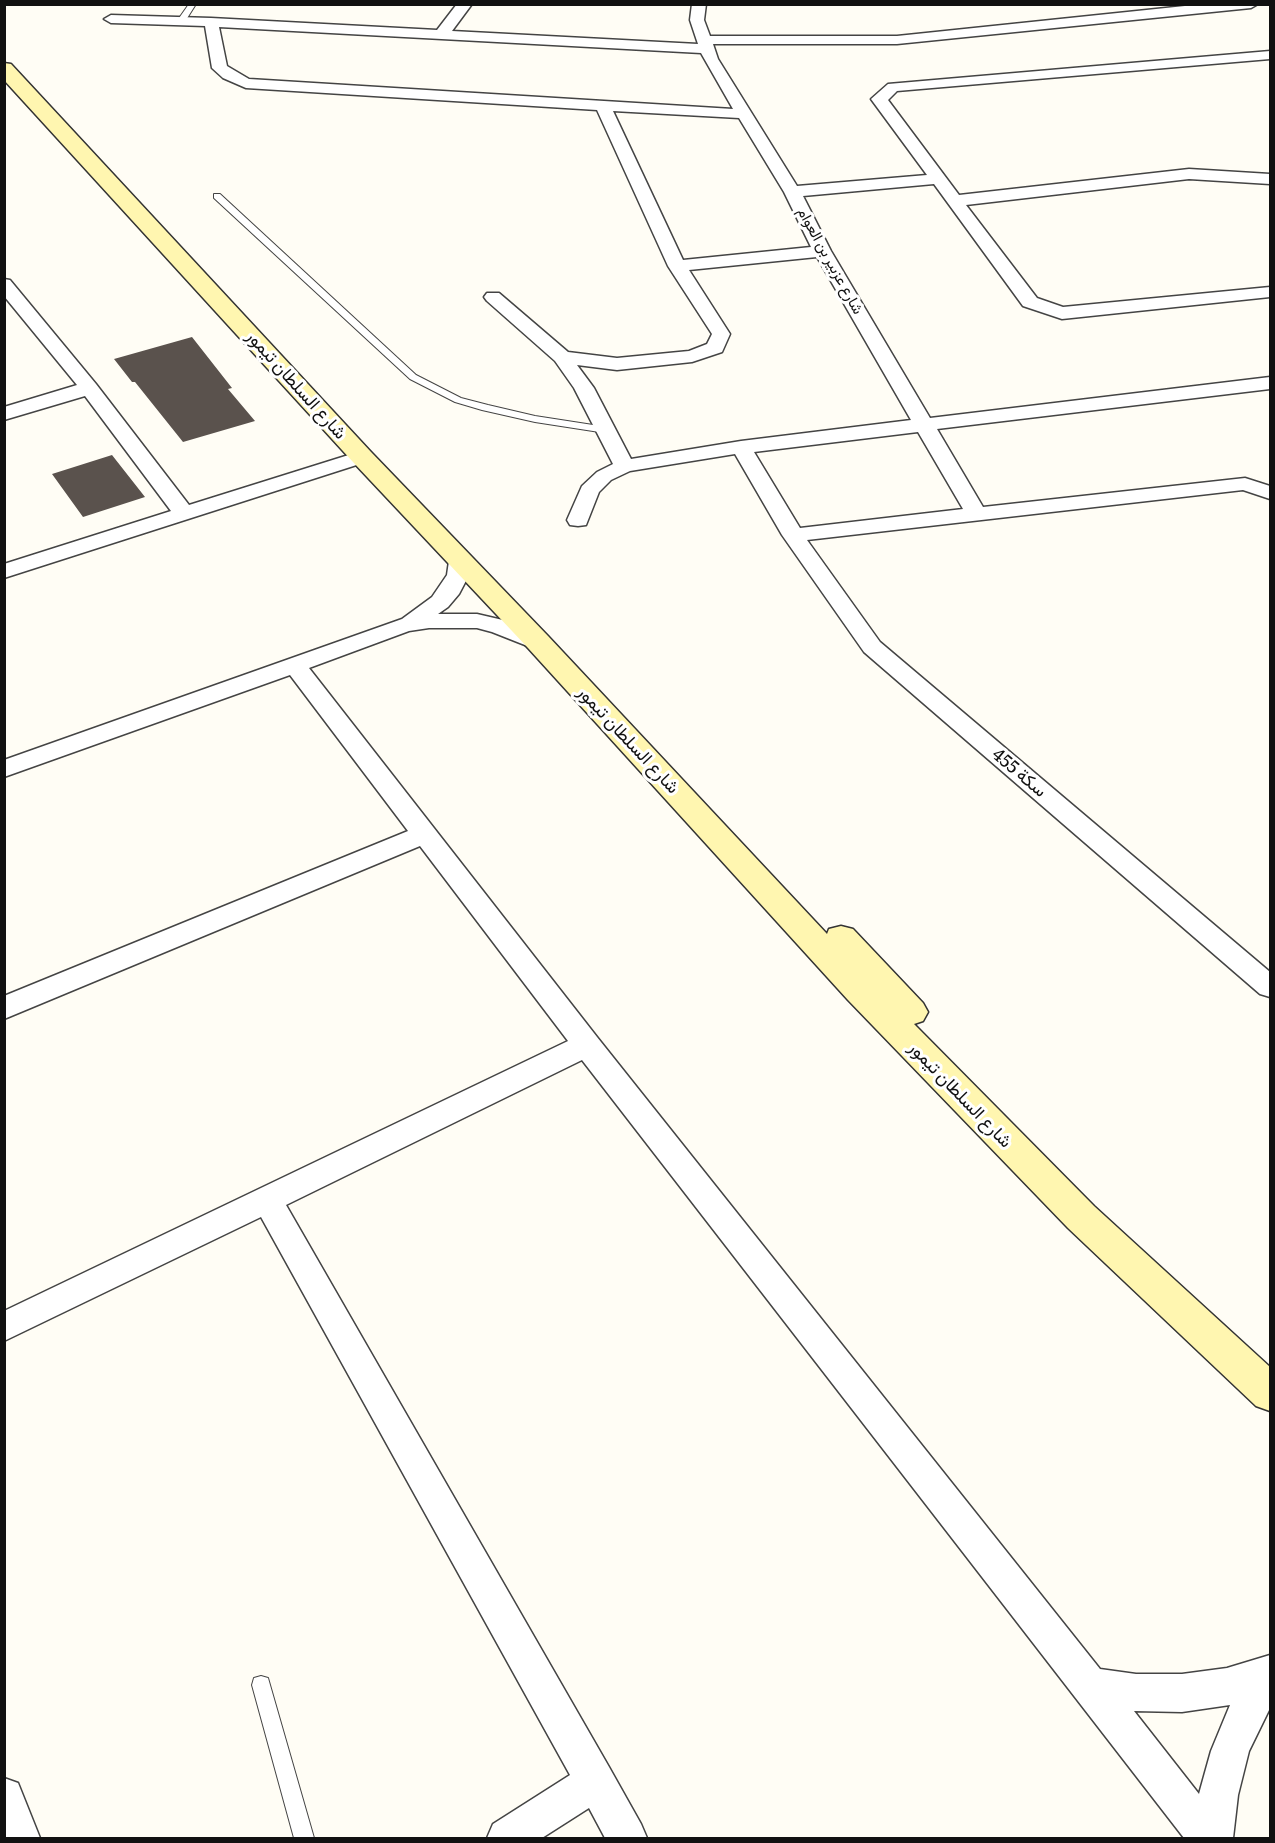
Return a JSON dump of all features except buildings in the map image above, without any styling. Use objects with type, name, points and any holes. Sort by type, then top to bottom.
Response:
[{"type":"main road","name":"شارع السلطان تيمور","points":[[4,52],[516,597],[991,1095],[1168,1269],[1270,1363]]},
{"type":"main road","name":"شارع السلطان تيمور","points":[[4,68],[362,457],[538,642],[860,991],[1089,1225],[1270,1393]]},
{"type":"street","points":[[440,36],[465,4]]},
{"type":"street","name":"شارع عزبير بن العوام","points":[[699,4],[697,20],[704,45],[743,114],[792,192],[822,251],[976,514]]},
{"type":"street","points":[[111,19],[211,22],[440,36],[704,45],[897,40],[1251,4]]},
{"type":"street","points":[[211,22],[220,68],[228,75],[246,83],[743,114]]},
{"type":"street","points":[[1270,55],[893,87],[879,99],[1030,302],[1062,313],[1270,292]]},
{"type":"street","points":[[562,357],[617,364],[692,356],[715,348],[721,334],[677,266],[603,106]]},
{"type":"street","points":[[954,201],[1189,174],[1270,179]]},
{"type":"street","points":[[792,192],[938,179]]},
{"type":"street","points":[[677,266],[822,251]]},
{"type":"street","points":[[4,284],[89,388],[184,513]]},
{"type":"street","points":[[493,297],[562,357],[584,388],[625,465]]},
{"type":"street","points":[[578,520],[588,490],[604,476],[625,465],[741,447],[1270,383]]},
{"type":"street","points":[[4,414],[89,388]]},
{"type":"street","name":"سكة 455","points":[[741,447],[794,535],[872,647],[1270,987]]},
{"type":"street","points":[[4,571],[362,457]]},
{"type":"street","points":[[794,535],[1245,484],[1270,493]]},
{"type":"street","points":[[405,626],[440,602],[455,582],[460,561]]},
{"type":"street","points":[[4,769],[405,626],[429,621],[477,621],[499,626],[538,642]]},
{"type":"street","points":[[294,664],[587,1045],[1209,1839]]},
{"type":"street","points":[[4,1008],[425,834]]},
{"type":"street","points":[[4,1327],[587,1045]]},
{"type":"street","points":[[267,1200],[627,1839]]},
{"type":"street","points":[[1088,1686],[1136,1693],[1182,1693],[1227,1687],[1270,1675]]},
{"type":"street","points":[[1214,1839],[1218,1796],[1230,1751],[1247,1711],[1270,1675]]},
{"type":"street","points":[[507,1839],[595,1781]]},
{"type":"street","points":[[4,1797],[20,1839]]},
{"type":"lane","points":[[181,21],[193,4]]},
{"type":"lane","points":[[217,196],[413,377],[450,396],[486,408],[535,419],[606,430]]},
{"type":"lane","points":[[261,1685],[304,1839]]}]
